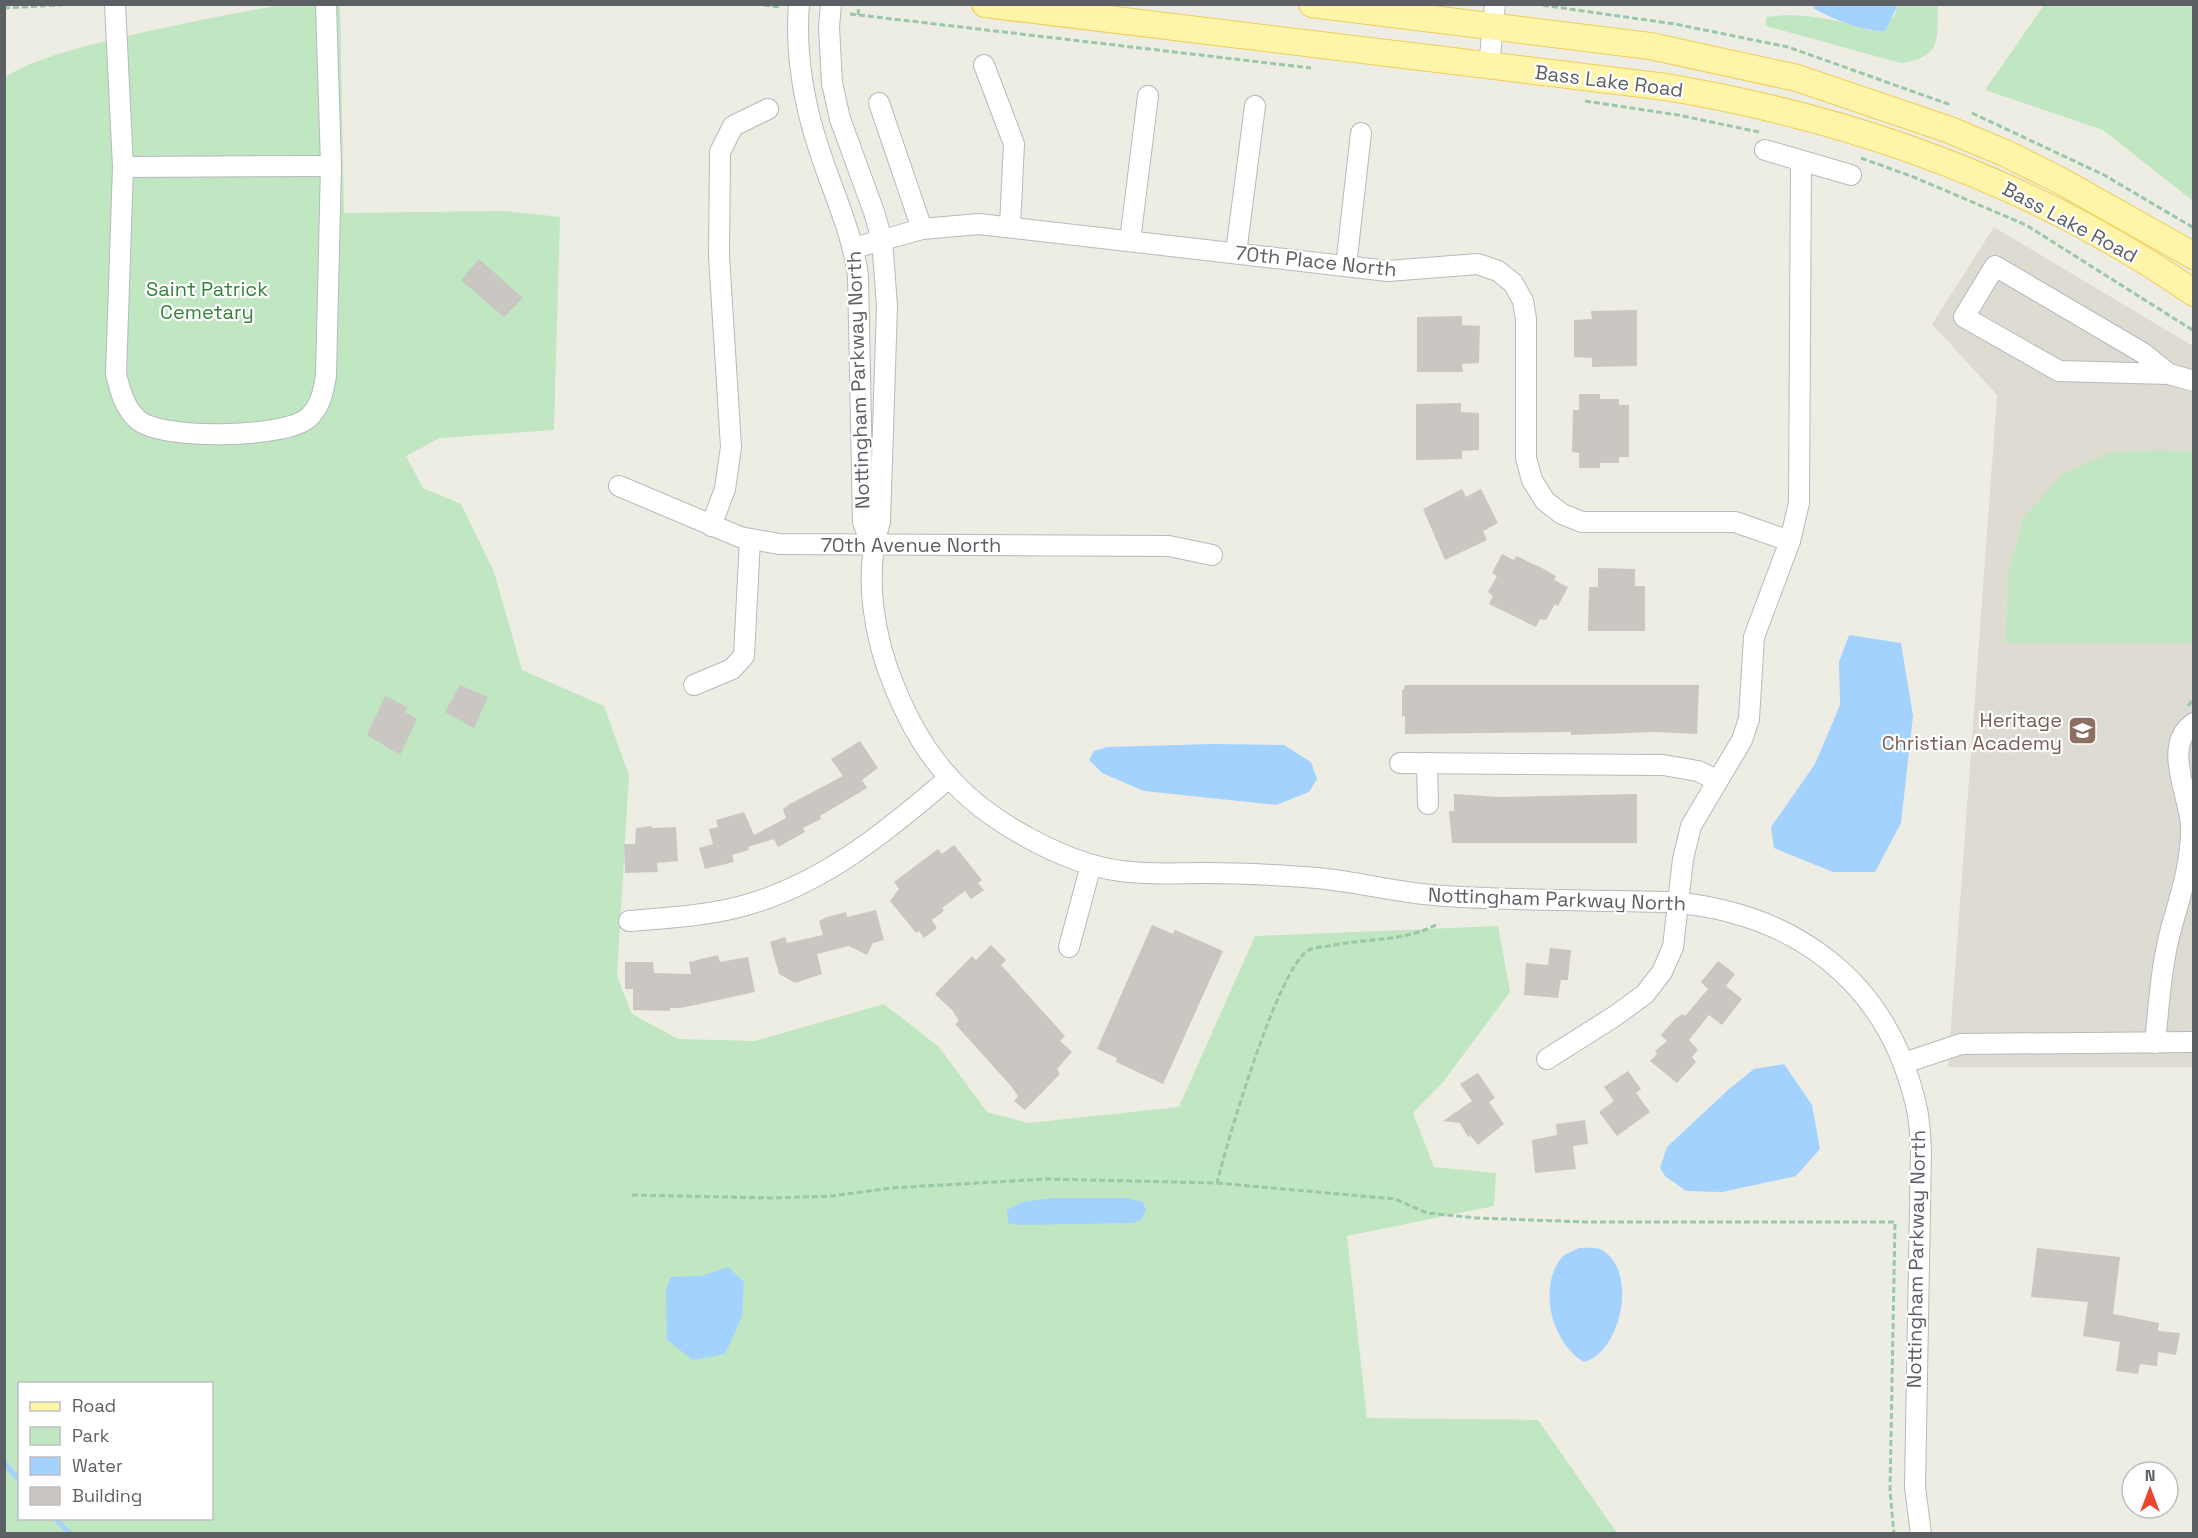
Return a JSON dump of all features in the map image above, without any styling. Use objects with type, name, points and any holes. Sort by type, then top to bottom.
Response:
[{"type":"main road","name":"Bass Lake Road","points":[[985,4],[1666,87],[1736,99],[1804,115],[1891,141],[1947,161],[2046,206],[2112,241],[2193,293]]},
{"type":"main road","name":"Bass Lake Road","points":[[1312,4],[1495,15],[1690,53],[1786,75],[1840,91],[1950,130],[2007,154],[2113,209],[2193,256]]},
{"type":"street","points":[[115,4],[123,167],[116,374],[121,396],[138,421],[172,433],[220,434],[274,430],[307,419],[322,399],[326,376],[331,166],[326,4]]},
{"type":"street","name":"Nottingham Parkway North","points":[[799,4],[805,100],[819,150],[854,248],[858,276],[863,522],[872,546]]},
{"type":"street","name":"Nottingham Parkway North","points":[[831,4],[829,27],[832,83],[840,119],[882,240],[887,306],[880,522],[872,546],[872,585],[886,668],[902,705],[925,747],[949,778],[998,819],[1024,836],[1091,864],[1120,871],[1162,874],[1267,873],[1320,878],[1442,896],[1678,902],[1724,910],[1762,922],[1799,940],[1833,962],[1861,989],[1880,1016],[1904,1063],[1917,1107],[1921,1150],[1915,1486],[1920,1533]]},
{"type":"street","points":[[1489,67],[1495,15]]},
{"type":"street","points":[[984,65],[1014,144],[1010,226]]},
{"type":"street","points":[[1130,241],[1148,96]]},
{"type":"street","points":[[879,103],[922,229]]},
{"type":"street","points":[[1236,253],[1255,106]]},
{"type":"street","points":[[711,526],[725,489],[731,447],[719,256],[720,152],[733,126],[768,109]]},
{"type":"street","points":[[1346,266],[1361,134]]},
{"type":"street","points":[[1766,142],[1801,161],[1854,166]]},
{"type":"street","points":[[1547,1059],[1615,1016],[1644,994],[1662,972],[1673,947],[1683,859],[1691,826],[1716,780],[1742,740],[1749,719],[1754,637],[1790,541],[1799,503],[1801,161]]},
{"type":"street","points":[[123,167],[331,166]]},
{"type":"street","name":"70th Place North","points":[[854,248],[922,229],[980,224],[1388,271],[1478,264],[1498,271],[1513,284],[1523,301],[1526,319],[1526,458],[1532,480],[1545,501],[1562,514],[1582,522],[1735,522],[1790,541]]},
{"type":"street","points":[[2169,374],[2143,353],[1995,266],[1964,317],[2059,371],[2169,374],[2193,381]]},
{"type":"street","name":"70th Avenue North","points":[[619,486],[711,526],[750,539],[779,544],[1169,546],[1212,555]]},
{"type":"street","points":[[694,685],[732,669],[744,656],[750,539]]},
{"type":"street","points":[[2155,1043],[2170,931],[2180,902],[2192,826],[2179,748],[2184,732],[2193,723]]},
{"type":"street","points":[[1400,763],[1664,765],[1698,771],[1716,780]]},
{"type":"street","points":[[1427,763],[1428,804]]},
{"type":"street","points":[[629,921],[691,917],[740,907],[785,890],[832,867],[879,837],[949,778]]},
{"type":"street","points":[[1069,947],[1091,864]]},
{"type":"street","points":[[1904,1063],[1961,1044],[2193,1042]]},
{"type":"path","points":[[4,8],[76,4]]},
{"type":"path","points":[[755,4],[767,4]]},
{"type":"path","points":[[860,4],[858,15],[1321,69]]},
{"type":"path","points":[[1578,100],[1678,116],[1766,142]]},
{"type":"path","points":[[1854,166],[1916,178],[2026,225],[2193,331]]},
{"type":"path","points":[[1217,1184],[1230,1130],[1265,1034],[1290,971],[1307,950],[1350,941],[1423,933],[1439,922]]},
{"type":"path","points":[[632,1195],[774,1198],[832,1196],[965,1183],[1046,1179],[1217,1184],[1395,1199],[1427,1213],[1477,1218],[1586,1222],[1895,1222],[1890,1491],[1894,1533]]},
{"type":"shaded area","name":"Heritage Christian Academy","points":[[1994,227],[2193,346],[2193,1067],[1948,1067],[1997,395],[1932,324]]},
{"type":"green space","name":"Saint Patrick Cemetary","points":[[282,5],[340,5],[344,213],[502,211],[560,217],[554,430],[440,438],[406,456],[423,488],[461,504],[494,572],[522,670],[604,706],[629,775],[617,976],[632,1014],[678,1039],[755,1041],[884,1004],[939,1047],[987,1112],[1028,1123],[1179,1107],[1255,936],[1498,926],[1510,992],[1443,1082],[1413,1113],[1434,1167],[1496,1173],[1494,1206],[1347,1236],[1367,1418],[1538,1420],[1617,1533],[5,1533],[4,77],[33,63],[77,49],[222,16]]},
{"type":"green space","points":[[1898,5],[1938,5],[1938,28],[1934,45],[1924,56],[1901,63],[1766,26],[1766,17],[1793,15],[1832,20],[1871,31],[1894,17]]},
{"type":"green space","points":[[2044,5],[2193,5],[2193,201],[2103,130],[1985,90]]},
{"type":"green space","points":[[2193,451],[2193,643],[2006,643],[2008,574],[2024,517],[2062,475],[2110,453]]},
{"type":"water","points":[[1817,5],[1898,5],[1885,31],[1876,31],[1830,17],[1813,8]]},
{"type":"water","points":[[1849,635],[1901,643],[1913,716],[1901,823],[1875,872],[1833,872],[1774,848],[1771,827],[1815,764],[1840,705],[1839,662]]},
{"type":"water","points":[[1213,744],[1284,745],[1311,762],[1317,779],[1309,792],[1276,805],[1144,791],[1102,773],[1089,760],[1094,751],[1107,747]]},
{"type":"water","points":[[1784,1064],[1812,1105],[1820,1149],[1796,1176],[1722,1192],[1686,1191],[1665,1176],[1660,1168],[1667,1147],[1754,1069]]},
{"type":"water","points":[[1052,1198],[1127,1198],[1143,1202],[1146,1210],[1142,1219],[1133,1223],[1019,1225],[1008,1223],[1007,1210],[1023,1202]]},
{"type":"water","points":[[1579,1248],[1600,1249],[1613,1260],[1620,1275],[1622,1292],[1621,1310],[1608,1343],[1597,1355],[1584,1362],[1573,1353],[1556,1329],[1550,1299],[1550,1284],[1554,1270],[1562,1257]]},
{"type":"water","points":[[728,1267],[744,1282],[742,1316],[725,1354],[693,1360],[667,1340],[666,1291],[670,1277],[701,1276]]},
{"type":"building","points":[[479,259],[523,298],[504,317],[461,280]]},
{"type":"building","points":[[1637,310],[1637,366],[1592,367],[1592,358],[1574,357],[1574,320],[1592,319],[1591,311]]},
{"type":"building","points":[[1462,316],[1462,325],[1480,326],[1479,363],[1462,364],[1463,372],[1417,372],[1417,317]]},
{"type":"building","points":[[1579,394],[1600,394],[1600,399],[1619,399],[1619,405],[1629,405],[1629,457],[1619,457],[1619,463],[1600,463],[1600,468],[1579,468],[1579,453],[1572,452],[1573,410],[1579,410]]},
{"type":"building","points":[[1461,403],[1461,412],[1479,413],[1479,450],[1462,451],[1462,459],[1416,460],[1416,404]]},
{"type":"building","points":[[1462,489],[1466,497],[1481,489],[1498,523],[1483,531],[1487,540],[1445,560],[1423,509]]},
{"type":"building","points":[[1502,554],[1514,560],[1516,556],[1542,568],[1556,576],[1554,580],[1568,587],[1558,606],[1555,604],[1546,620],[1540,619],[1536,627],[1489,604],[1493,596],[1488,592],[1497,576],[1492,573]]},
{"type":"building","points":[[1598,568],[1635,569],[1635,586],[1645,586],[1645,631],[1588,631],[1589,587],[1598,587]]},
{"type":"building","points":[[460,685],[488,697],[474,728],[445,712]]},
{"type":"building","points":[[1405,685],[1699,685],[1697,734],[1656,732],[1571,735],[1571,732],[1405,734],[1405,716],[1402,717],[1402,690]]},
{"type":"building","points":[[385,696],[407,707],[405,712],[417,719],[400,755],[367,735]]},
{"type":"building","points":[[860,741],[878,768],[862,780],[867,788],[820,816],[821,819],[803,828],[805,832],[778,847],[774,839],[732,855],[734,862],[705,869],[699,848],[713,844],[709,829],[718,827],[716,820],[744,812],[754,835],[786,818],[783,809],[788,805],[843,776],[831,759]]},
{"type":"building","points":[[1454,794],[1498,797],[1637,794],[1637,843],[1452,843],[1449,811],[1454,811]]},
{"type":"building","points":[[652,826],[652,828],[676,827],[678,861],[657,863],[658,872],[625,873],[624,844],[635,844],[636,828]]},
{"type":"building","points":[[954,845],[982,880],[978,883],[984,890],[971,899],[965,891],[942,908],[944,911],[932,920],[937,928],[924,938],[919,931],[916,933],[890,901],[899,889],[894,882],[938,849],[942,854]]},
{"type":"building","points":[[876,910],[884,940],[873,943],[867,955],[849,946],[817,954],[822,974],[795,983],[779,974],[770,942],[785,937],[787,943],[823,935],[819,921],[827,917],[846,912],[847,917]]},
{"type":"building","points":[[1152,925],[1173,934],[1175,930],[1223,951],[1163,1084],[1116,1062],[1117,1058],[1097,1049]]},
{"type":"building","points":[[991,945],[1006,960],[1001,965],[1065,1036],[1060,1041],[1072,1052],[1057,1069],[1060,1074],[1025,1110],[1014,1101],[1018,1096],[1011,1086],[955,1024],[959,1021],[952,1010],[935,994],[972,956],[976,960]]},
{"type":"building","points":[[1550,948],[1571,950],[1568,980],[1561,980],[1558,998],[1524,995],[1526,963],[1548,965]]},
{"type":"building","points":[[718,955],[720,962],[748,957],[755,992],[681,1008],[670,1008],[670,1011],[633,1010],[633,989],[625,989],[625,962],[653,962],[654,973],[691,974],[689,962]]},
{"type":"building","points":[[1718,961],[1735,974],[1726,986],[1742,999],[1722,1025],[1709,1015],[1689,1040],[1698,1050],[1692,1057],[1696,1062],[1677,1083],[1650,1061],[1657,1054],[1655,1051],[1667,1041],[1661,1035],[1675,1019],[1683,1014],[1685,1016],[1708,989],[1701,982]]},
{"type":"building","points":[[1628,1071],[1641,1089],[1636,1093],[1650,1112],[1617,1136],[1599,1112],[1614,1101],[1604,1087]]},
{"type":"building","points":[[1478,1073],[1495,1098],[1489,1102],[1504,1124],[1478,1145],[1470,1135],[1468,1137],[1460,1123],[1443,1121],[1472,1101],[1460,1084]]},
{"type":"building","points":[[1585,1120],[1588,1144],[1573,1146],[1576,1169],[1535,1173],[1532,1140],[1557,1135],[1556,1124]]},
{"type":"building","points":[[2037,1248],[2120,1257],[2113,1314],[2159,1323],[2158,1331],[2180,1333],[2176,1355],[2158,1352],[2157,1366],[2140,1364],[2138,1374],[2116,1371],[2120,1342],[2083,1336],[2088,1302],[2031,1297]]},
{"type":"waterway","points":[[4,1463],[18,1479]]},
{"type":"waterway","points":[[57,1520],[70,1534]]},
{"type":"place","name":"Heritage Christian Academy","points":[[2083,731]]}]
